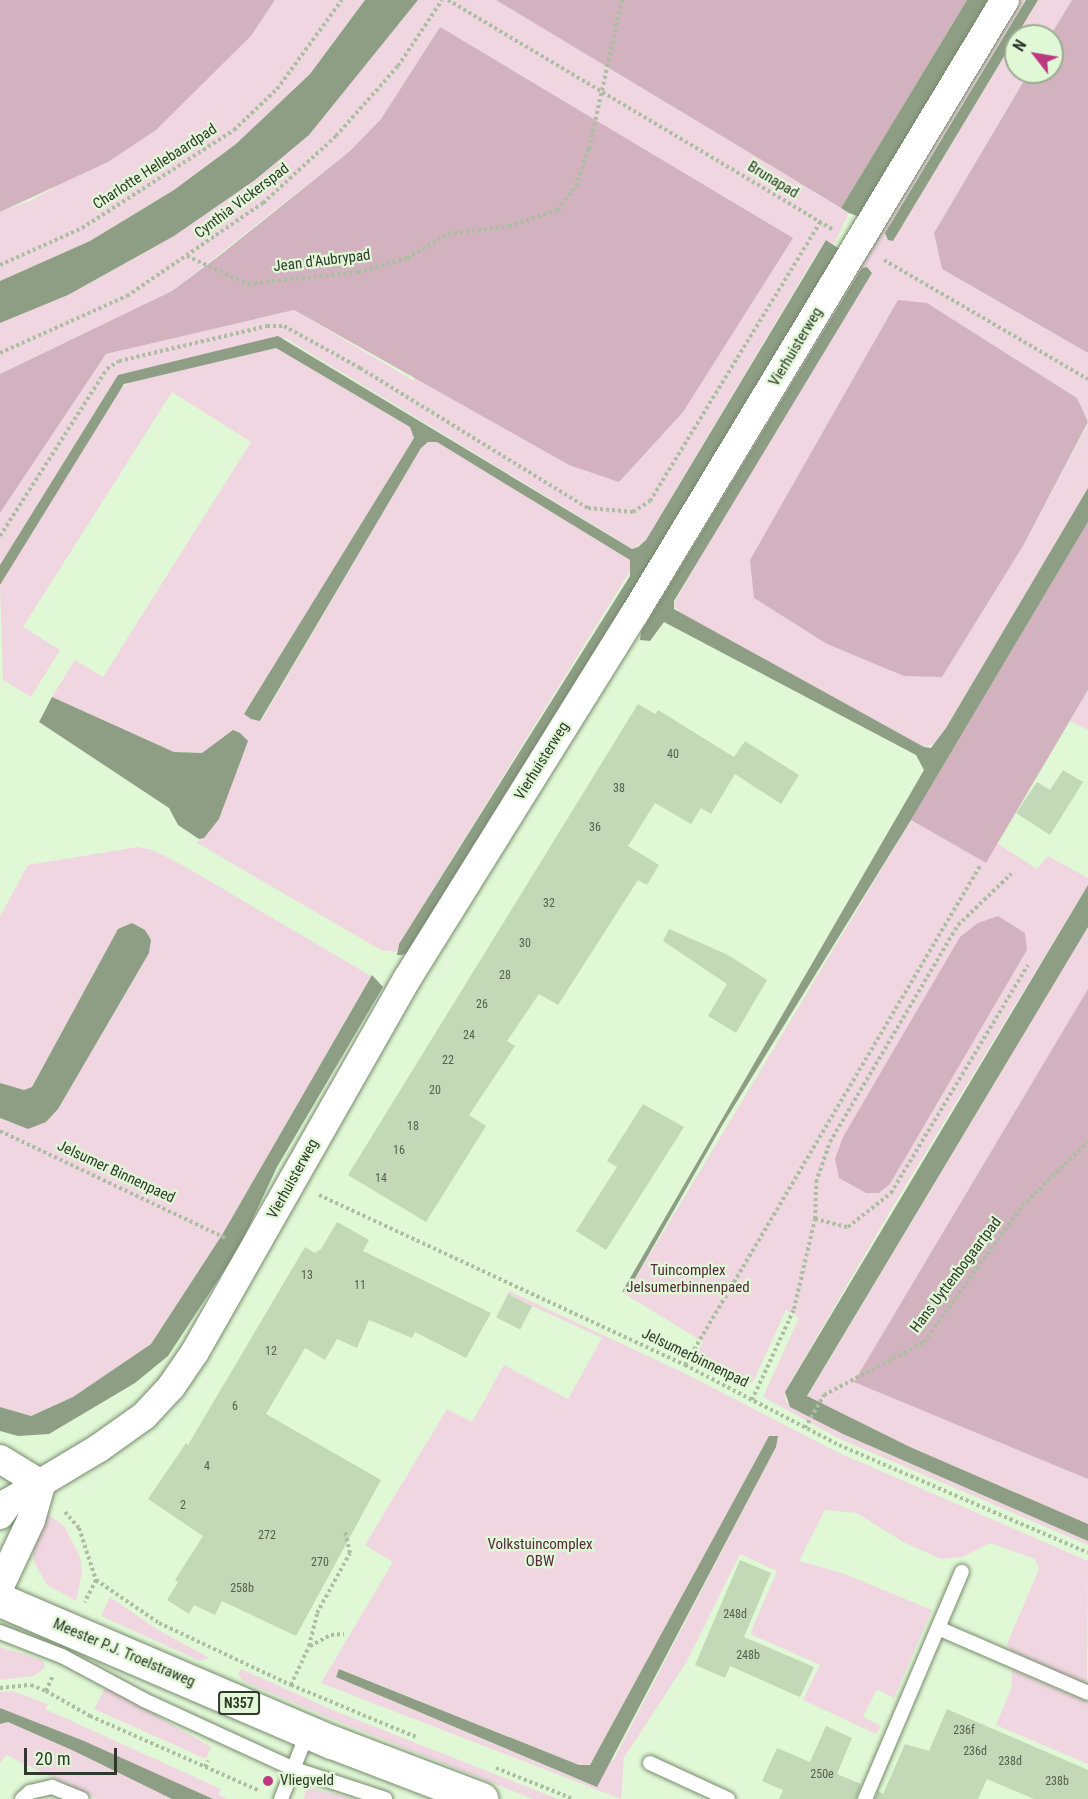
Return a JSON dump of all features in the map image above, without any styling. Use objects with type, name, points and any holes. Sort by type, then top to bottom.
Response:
[{"type":"main road","name":"Meester P.J. Troelstraweg","points":[[0,1600],[308,1732],[481,1799]]},
{"type":"street","name":"Vierhuisterweg","points":[[0,1515],[9,1502],[41,1484],[144,1416],[171,1387],[407,979],[859,245],[1005,0]]},
{"type":"street","points":[[0,1459],[41,1484],[31,1520],[0,1586]]},
{"type":"lane","points":[[865,1799],[962,1572]]},
{"type":"lane","points":[[938,1628],[1088,1693]]},
{"type":"lane","name":"Meester P.J. Troelstraweg","points":[[0,1632],[62,1656],[144,1700],[294,1769],[385,1799]]},
{"type":"lane","points":[[282,1799],[308,1732]]},
{"type":"lane","points":[[650,1763],[728,1799]]},
{"type":"lane","points":[[22,1799],[30,1792],[52,1787],[82,1799]]},
{"type":"path","name":"Charlotte Hellebaardpad","points":[[0,265],[82,228],[234,130],[277,89],[342,0]]},
{"type":"path","name":"Cynthia Vickerspad","points":[[0,353],[127,296],[263,203],[314,158],[398,66],[442,0]]},
{"type":"path","name":"Brunapad","points":[[448,0],[1088,379]]},
{"type":"path","name":"Jean d'Aubrypad","points":[[187,256],[248,284],[358,272],[406,258],[448,234],[509,226],[558,210],[576,186],[603,92],[622,0]]},
{"type":"path","points":[[0,536],[107,369],[119,361],[267,326],[284,326],[350,363],[588,508],[633,512],[650,501],[820,222]]},
{"type":"path","points":[[685,1365],[980,866]]},
{"type":"path","points":[[752,1400],[794,1309],[815,1219],[816,1182],[830,1142],[958,925],[1011,874]]},
{"type":"path","points":[[815,1219],[848,1227],[891,1193],[1028,965]]},
{"type":"path","name":"Jelsumer Binnenpaed","points":[[0,1131],[221,1236]]},
{"type":"path","name":"Hans Uyttenbogaartpad","points":[[805,1428],[824,1395],[924,1342],[1022,1206],[1088,1142]]},
{"type":"path","name":"Jelsumerbinnenpad","points":[[292,1181],[685,1365],[805,1428],[1088,1553]]},
{"type":"path","points":[[41,1484],[79,1528],[96,1580],[159,1623],[291,1685],[425,1740]]},
{"type":"path","points":[[291,1685],[309,1646],[317,1613],[350,1553],[345,1532]]},
{"type":"path","points":[[309,1646],[331,1635],[344,1634]]},
{"type":"path","points":[[0,1688],[31,1685],[90,1716],[267,1794]]},
{"type":"path","points":[[206,1767],[208,1761]]},
{"type":"path","points":[[489,1766],[573,1799]]},
{"type":"green space","points":[[275,0],[365,0],[310,74],[236,144],[174,190],[90,241],[0,281],[0,212],[32,200],[156,130],[251,36]]},
{"type":"green space","points":[[418,0],[496,0],[849,213],[834,244],[826,240],[814,258],[646,540],[633,549],[285,338],[118,375],[0,565],[0,513],[106,354],[294,310],[414,381],[440,27],[381,119],[350,151],[172,291],[0,374],[0,323],[68,295],[174,236],[255,180],[309,135]]},
{"type":"green space","points":[[1015,0],[1026,0],[1011,24],[1004,24],[1004,36],[885,233],[893,241],[1004,57],[1004,84],[1022,84],[934,233],[942,269],[1088,353],[1088,422],[1076,397],[927,303],[942,677],[1023,546],[1088,424],[1088,488],[937,743],[924,747],[682,614],[673,605],[867,267],[862,268],[641,632],[635,627]]},
{"type":"green space","points":[[1038,0],[1072,0],[1057,24],[1023,24]]},
{"type":"green space","points":[[276,348],[410,427],[414,438],[244,714],[251,719],[261,721],[421,448],[428,442],[437,442],[630,560],[632,568],[399,944],[397,952],[381,950],[197,843],[219,819],[235,772],[233,730],[202,753],[174,752],[52,697],[75,660],[103,677],[251,442],[172,392],[23,627],[60,650],[31,697],[3,680],[0,585],[119,390],[131,381]]},
{"type":"green space","points":[[1088,690],[1088,730],[1070,721]]},
{"type":"green space","name":"Tuincomplex Jelsumerbinnenpaed","points":[[911,820],[986,863],[997,843],[1037,869],[1048,856],[1088,878],[1088,885],[895,1203],[785,1392],[786,1402],[843,1434],[1088,1541],[1088,1545],[840,1439],[763,1397],[799,1318],[786,1310],[753,1382],[742,1386],[692,1360],[703,1342],[622,1292],[629,1289]],"holes":[[[1027,950],[890,1184],[879,1193]]]},
{"type":"green space","points":[[137,847],[153,850],[184,866],[371,976],[222,1235],[151,1344],[73,1397],[30,1416],[0,1407],[0,1118],[8,1122],[46,1122],[58,1109],[149,953],[118,929],[32,1087],[24,1090],[7,1086],[0,1083],[0,916],[28,865]]},
{"type":"green space","points":[[1088,927],[1088,1524],[910,1447],[807,1397]]},
{"type":"green space","name":"Volkstuincomplex OBW","points":[[509,1291],[686,1374],[837,1452],[1088,1561],[1087,1685],[1010,1650],[1007,1644],[1039,1569],[1035,1559],[990,1543],[962,1557],[941,1559],[903,1542],[857,1513],[825,1510],[799,1561],[842,1573],[932,1610],[894,1698],[877,1689],[863,1717],[881,1726],[876,1734],[803,1700],[820,1665],[750,1634],[777,1571],[740,1554],[687,1661],[624,1758],[621,1799],[321,1683],[393,1562],[365,1545],[447,1409],[472,1422],[504,1365],[568,1399],[602,1338],[508,1294]],"holes":[[[769,1436],[778,1436],[776,1447],[614,1759],[582,1781],[336,1677],[340,1669],[579,1765],[590,1765]]]},
{"type":"green space","points":[[45,1512],[64,1526],[80,1557],[82,1572],[76,1601],[47,1585],[34,1562],[32,1544]]},
{"type":"green space","points":[[110,1597],[158,1630],[210,1658],[200,1661],[101,1616]]},
{"type":"green space","points":[[0,1647],[42,1660],[45,1667],[34,1676],[0,1680]]},
{"type":"green space","points":[[241,1669],[335,1711],[558,1799],[533,1799],[332,1719],[243,1681],[238,1674]]},
{"type":"green space","points":[[1012,1670],[1088,1702],[1088,1764],[996,1725],[1011,1689]]},
{"type":"green space","points":[[106,1687],[211,1747],[206,1759],[94,1709]]},
{"type":"green space","points":[[12,1691],[48,1704],[45,1709],[221,1789],[219,1795],[227,1799],[213,1799],[0,1708],[0,1692]]},
{"type":"green space","points":[[8,1722],[172,1799],[97,1799],[6,1755],[0,1763],[0,1724]]},
{"type":"green space","points":[[306,1787],[354,1799],[304,1799]]},
{"type":"shaded area","points":[[0,0],[275,0],[251,36],[156,130],[108,162],[0,212]]},
{"type":"shaded area","points":[[365,0],[418,0],[309,135],[255,180],[174,236],[68,295],[0,323],[0,281],[90,241],[174,190],[236,144],[310,74]]},
{"type":"shaded area","points":[[496,0],[967,0],[841,208]]},
{"type":"shaded area","points":[[967,0],[988,0],[860,217],[849,213],[841,208]]},
{"type":"shaded area","points":[[1026,0],[1038,0],[1024,24],[1011,24]]},
{"type":"shaded area","points":[[1072,0],[1088,0],[1088,353],[942,269],[934,233],[1022,84],[1064,84],[1064,24],[1057,24]]},
{"type":"shaded area","points":[[440,27],[793,238],[683,412],[619,482],[569,465],[294,310],[106,354],[0,513],[0,374],[172,291],[224,252],[350,151],[381,119]]},
{"type":"shaded area","points":[[1004,36],[1004,57],[893,241],[888,240],[885,233]]},
{"type":"shaded area","points":[[826,240],[841,250],[726,443],[407,953],[397,955],[399,944],[630,576],[630,560],[437,442],[428,442],[421,448],[260,721],[251,719],[244,714],[414,438],[410,427],[276,348],[124,384],[0,585],[0,565],[118,375],[278,336],[632,549],[638,547],[646,540]]},
{"type":"shaded area","points":[[867,267],[872,273],[674,601],[674,609],[924,747],[931,748],[946,728],[1088,488],[1088,522],[911,820],[723,1124],[629,1289],[622,1292],[924,770],[916,755],[664,622],[650,641],[640,640],[641,632],[862,268]]},
{"type":"shaded area","points":[[898,300],[927,303],[1077,398],[1088,422],[1023,546],[942,677],[904,676],[827,644],[754,598],[750,560]]},
{"type":"shaded area","points":[[1088,522],[1088,690],[986,863],[911,820]]},
{"type":"shaded area","points":[[52,697],[174,752],[202,753],[233,730],[240,733],[248,741],[219,819],[204,838],[199,839],[178,825],[169,808],[39,722]]},
{"type":"shaded area","points":[[1088,885],[1088,927],[807,1396],[910,1447],[1088,1524],[1088,1541],[843,1434],[790,1407],[785,1392]]},
{"type":"shaded area","points":[[998,916],[1025,933],[1027,950],[890,1184],[879,1193],[866,1193],[839,1178],[835,1159],[843,1137],[960,937],[978,923]]},
{"type":"shaded area","points":[[132,923],[145,930],[151,940],[149,953],[58,1109],[46,1122],[28,1129],[0,1118],[0,1083],[24,1090],[32,1087],[118,929]]},
{"type":"shaded area","points":[[372,975],[383,987],[277,1167],[239,1248],[168,1356],[135,1383],[49,1434],[18,1436],[0,1431],[0,1407],[31,1416],[73,1397],[151,1344],[222,1235]]},
{"type":"shaded area","points":[[1088,989],[1088,1479],[854,1382]]},
{"type":"shaded area","points":[[769,1436],[778,1436],[776,1447],[597,1787],[336,1677],[339,1669],[579,1765],[590,1765]]},
{"type":"shaded area","points":[[0,1708],[84,1741],[213,1799],[172,1799],[8,1722],[0,1724]]},
{"type":"building","points":[[638,704],[655,714],[658,710],[734,757],[745,741],[799,775],[781,804],[735,774],[711,814],[701,808],[691,824],[655,803],[628,846],[659,865],[647,885],[638,880],[558,1005],[539,994],[507,1041],[515,1046],[469,1115],[486,1126],[426,1222],[348,1175]]},
{"type":"building","points":[[1063,770],[1083,782],[1050,835],[1016,813],[1037,782],[1050,790]]},
{"type":"building","points":[[669,929],[728,955],[767,980],[736,1033],[708,1016],[727,984],[663,941]]},
{"type":"building","points":[[643,1104],[684,1127],[606,1250],[576,1231],[617,1167],[607,1161]]},
{"type":"building","points":[[337,1222],[369,1240],[363,1251],[491,1313],[466,1358],[415,1332],[412,1338],[369,1320],[357,1348],[337,1339],[325,1360],[305,1348],[266,1414],[381,1480],[296,1636],[222,1601],[215,1615],[194,1605],[189,1614],[167,1600],[178,1582],[175,1580],[203,1536],[148,1499],[186,1443],[188,1445],[305,1247],[315,1253],[321,1249]]},
{"type":"building","points":[[508,1294],[532,1306],[520,1329],[496,1317]]},
{"type":"building","points":[[740,1560],[771,1573],[744,1637],[814,1667],[800,1697],[730,1666],[725,1678],[695,1665]]},
{"type":"building","points":[[947,1709],[1088,1770],[1088,1799],[1034,1799],[987,1779],[978,1799],[875,1799],[878,1791],[883,1794],[905,1744],[929,1751]]},
{"type":"building","points":[[826,1726],[852,1738],[837,1774],[861,1784],[856,1799],[779,1799],[783,1790],[762,1781],[777,1748],[810,1762]]},
{"type":"place","name":"Vliegveld","points":[[268,1781]]}]
